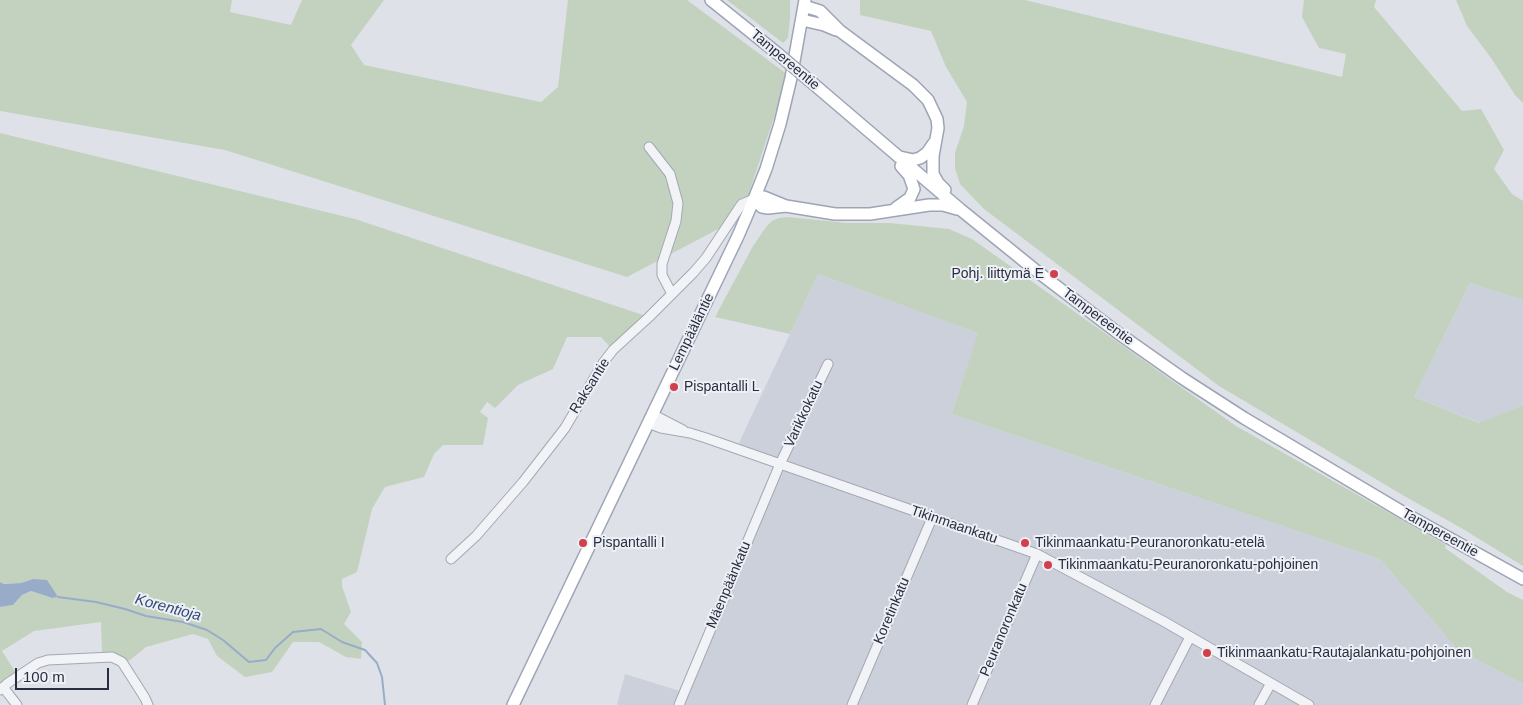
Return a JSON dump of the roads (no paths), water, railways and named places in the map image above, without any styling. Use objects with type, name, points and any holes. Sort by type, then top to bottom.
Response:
[{"type":"main road","name":"Tampereentie","points":[[711,0],[777,53],[971,219],[1056,286],[1182,378],[1244,418],[1404,513],[1523,579]]},
{"type":"main road","name":"Lempääläntie","points":[[513,705],[736,242],[766,169],[780,124],[805,3]]},
{"type":"main road","points":[[805,3],[820,11],[840,31],[913,85],[924,96],[933,108],[937,119],[937,138],[933,163],[935,178],[971,219]]},
{"type":"main road","points":[[802,20],[824,24],[840,31]]},
{"type":"main road","points":[[869,132],[886,153],[906,172],[914,189],[910,198],[904,204],[883,212]]},
{"type":"main road","points":[[894,154],[908,160],[920,158],[927,153],[937,138]]},
{"type":"main road","points":[[754,198],[762,207],[786,206],[835,214],[883,212],[936,204],[961,210]]},
{"type":"street","points":[[648,146],[670,174],[678,203],[676,221],[662,264],[662,275],[672,294]]},
{"type":"street","name":"Raksantie","points":[[451,559],[476,536],[523,482],[564,428],[612,350],[693,273],[706,258],[742,204],[754,198]]},
{"type":"street","name":"Varikkokatu","points":[[780,464],[828,364]]},
{"type":"street","name":"Tikinmaankatu","points":[[650,419],[661,428],[690,433],[1037,554],[1163,621],[1309,705]]},
{"type":"street","name":"Mäenpäänkatu","points":[[678,705],[780,464]]},
{"type":"street","name":"Koretinkatu","points":[[852,705],[932,518]]},
{"type":"street","name":"Peuranoronkatu","points":[[972,705],[1037,554]]},
{"type":"street","points":[[1155,705],[1190,637]]},
{"type":"street","points":[[17,705],[2,688],[38,663],[48,660],[112,657],[122,662],[148,705]]},
{"type":"street","points":[[1259,705],[1271,683]]},
{"type":"water","points":[[33,579],[47,580],[58,597],[52,598],[31,591],[22,595],[13,605],[0,607],[0,582],[4,584],[21,583]]},
{"type":"waterway","name":"Korentioja","points":[[58,597],[96,602],[146,616],[183,622],[207,630],[223,640],[249,662],[266,660],[275,648],[293,632],[321,629],[342,642],[365,650],[377,663],[382,677],[385,705]]},
{"type":"place","name":"Pohj. liittymä E","points":[[1054,274]]},
{"type":"place","name":"Pispantalli L","points":[[674,387]]},
{"type":"place","name":"Pispantalli I","points":[[583,543]]},
{"type":"place","name":"Tikinmaankatu-Peuranoronkatu-etelä","points":[[1025,543]]},
{"type":"place","name":"Tikinmaankatu-Peuranoronkatu-pohjoinen","points":[[1048,565]]},
{"type":"place","name":"Tikinmaankatu-Rautajalankatu-pohjoinen","points":[[1207,653]]}]
